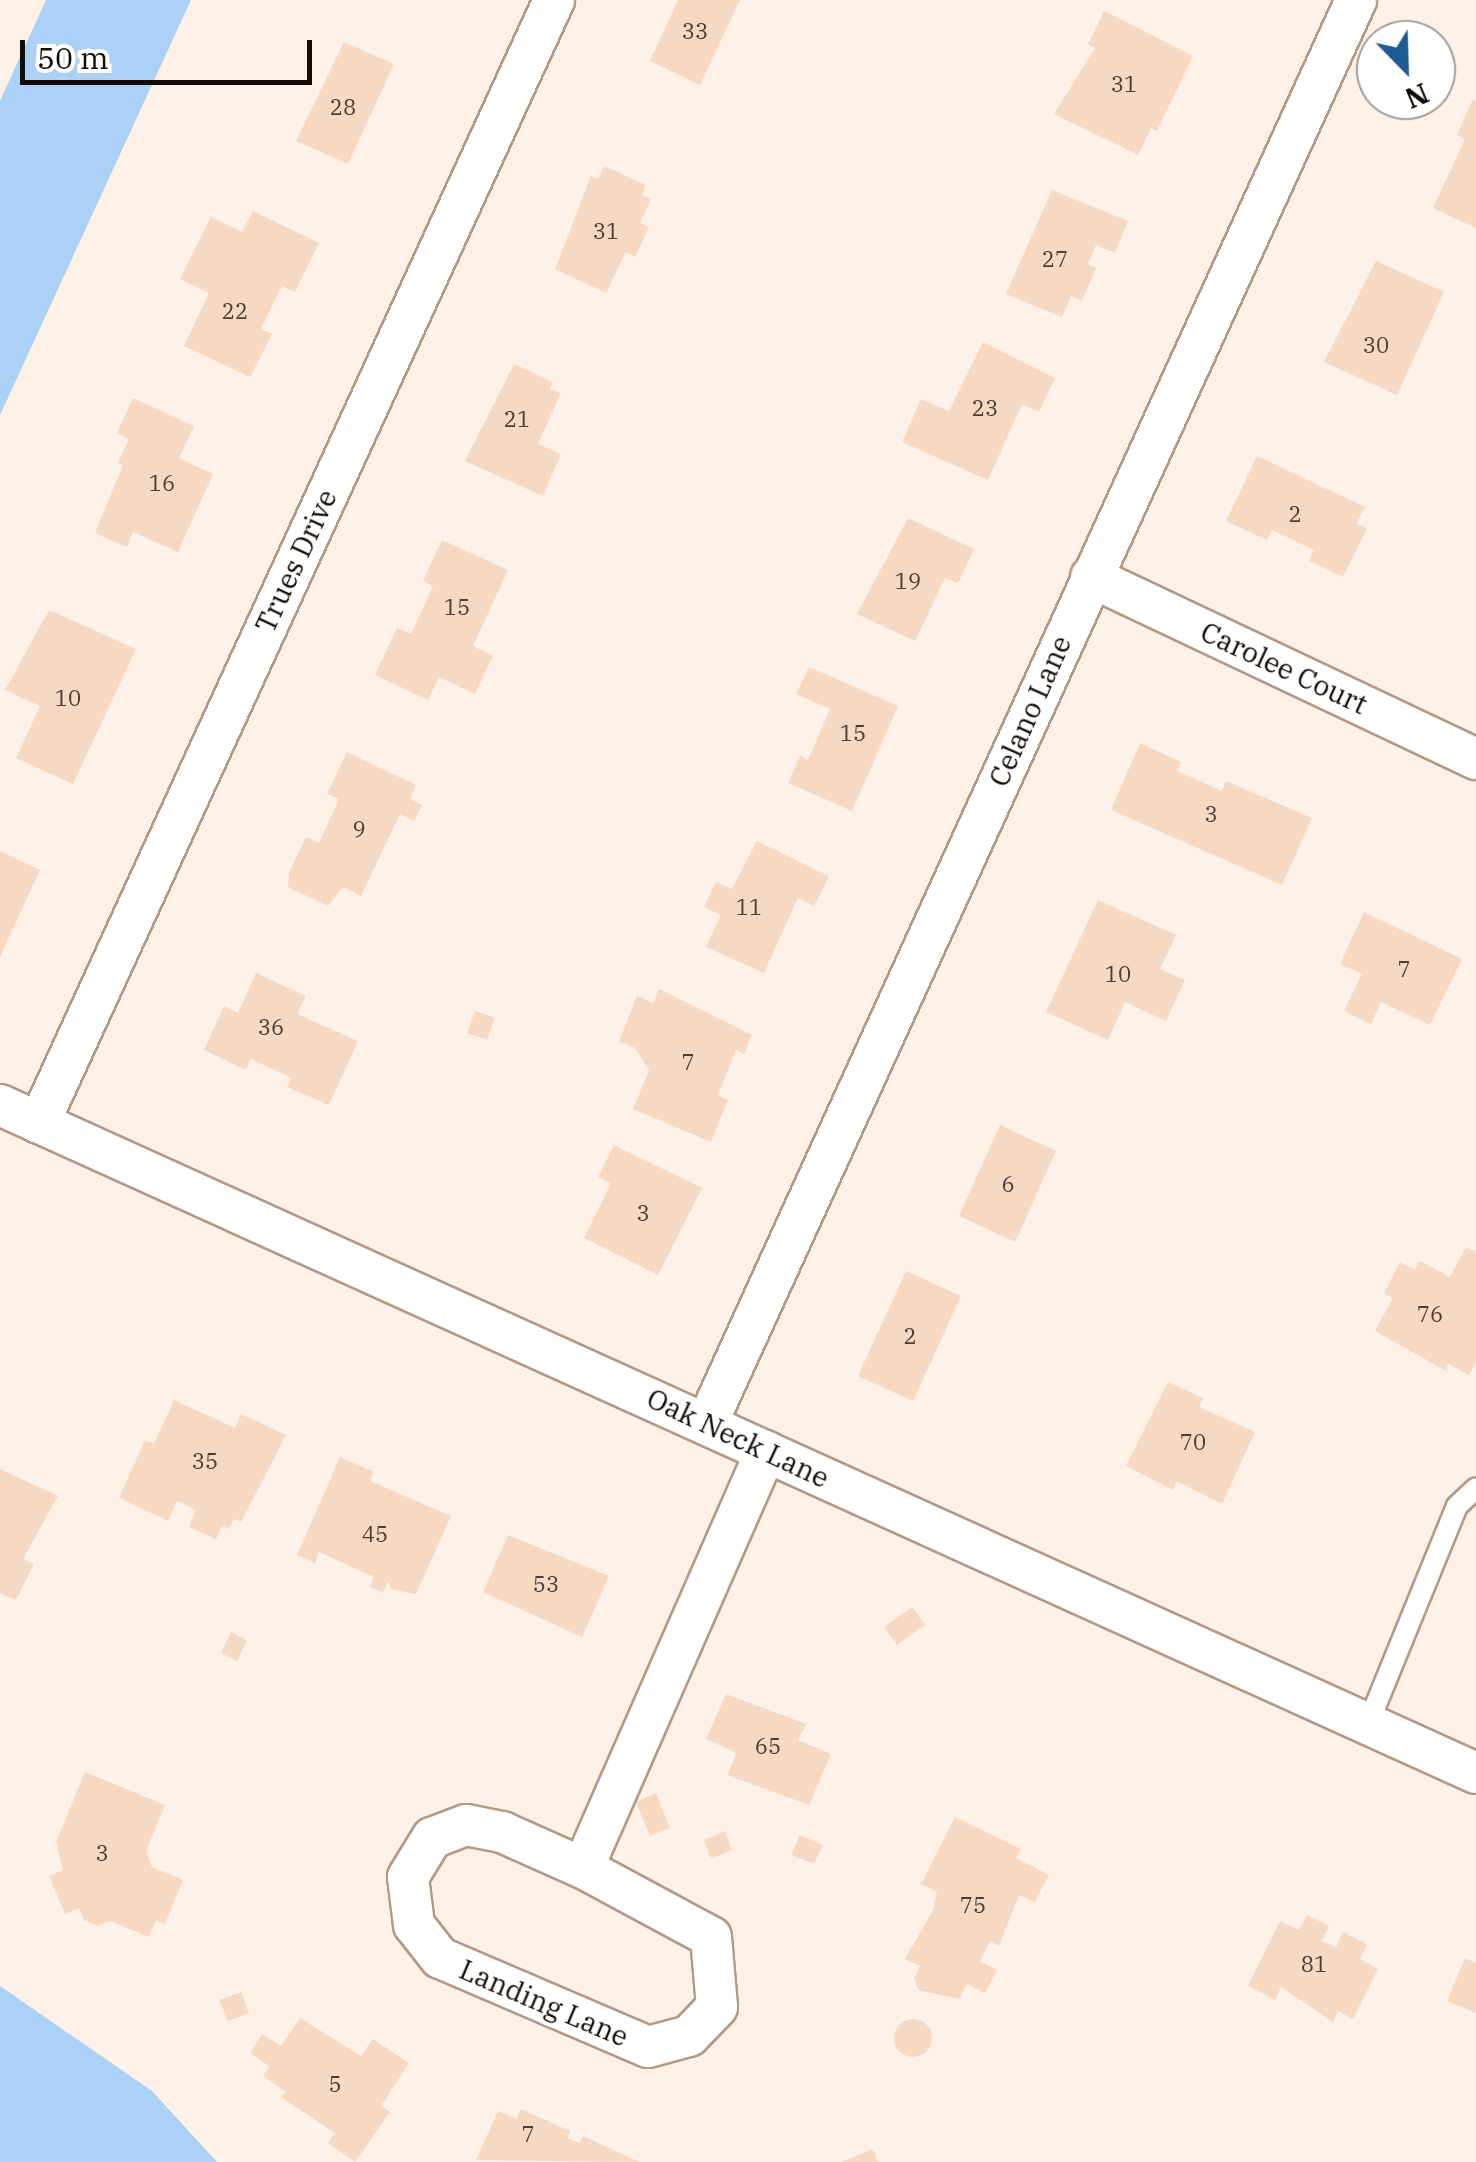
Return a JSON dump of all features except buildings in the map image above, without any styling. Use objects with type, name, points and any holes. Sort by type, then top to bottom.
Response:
[{"type":"street","name":"Trues Drive","points":[[39,1123],[554,0]]},
{"type":"street","name":"Celano Lane","points":[[707,1423],[1356,0]]},
{"type":"street","name":"Carolee Court","points":[[1091,577],[1476,759]]},
{"type":"street","name":"Oak Neck Lane","points":[[0,1105],[1476,1773]]},
{"type":"street","points":[[584,1868],[766,1451]]},
{"type":"street","name":"Landing Lane","points":[[466,1825],[502,1832],[584,1868],[711,1937],[717,2007],[689,2036],[648,2048],[440,1958],[414,1926],[408,1876],[432,1838],[466,1825]]},
{"type":"lane","points":[[1368,1724],[1456,1506],[1476,1488]]},
{"type":"water","points":[[46,0],[191,0],[0,415],[0,101]]},
{"type":"water","points":[[0,1986],[152,2091],[217,2162],[0,2162]]}]
